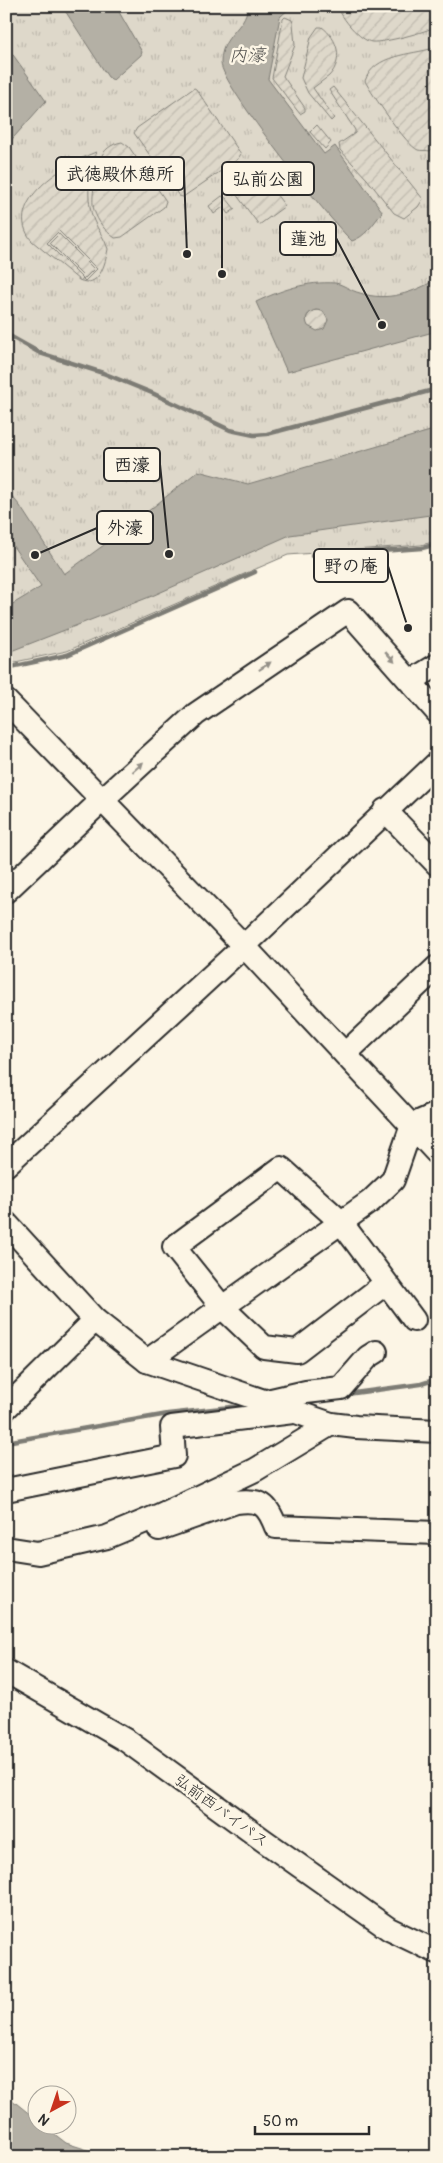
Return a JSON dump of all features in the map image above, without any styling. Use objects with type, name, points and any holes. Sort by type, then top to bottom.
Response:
[{"type":"street","points":[[6,891],[196,714],[348,611],[437,712]]},
{"type":"street","points":[[411,681],[437,665]]},
{"type":"street","points":[[6,701],[244,946],[437,1153]]},
{"type":"street","points":[[6,1166],[244,946],[385,810],[437,763]]},
{"type":"street","points":[[385,810],[437,864]]},
{"type":"street","points":[[345,1054],[437,967]]},
{"type":"street","points":[[147,1361],[371,1201],[393,1180],[412,1125],[437,1114]]},
{"type":"street","points":[[386,1283],[297,1351],[264,1347],[222,1307],[174,1247],[280,1168],[341,1222],[414,1320]]},
{"type":"street","points":[[6,1223],[95,1320],[147,1361],[331,1424],[356,1427],[437,1430]]},
{"type":"street","points":[[6,1408],[95,1320]]},
{"type":"street","points":[[268,1401],[306,1392],[341,1388],[368,1357],[376,1352]]},
{"type":"street","points":[[6,1490],[174,1456],[172,1427],[299,1412]]},
{"type":"street","points":[[6,1548],[38,1553],[107,1537],[160,1515],[256,1470],[331,1424]]},
{"type":"street","points":[[107,1537],[115,1542],[124,1542],[236,1502],[248,1501],[259,1502],[265,1506],[271,1514],[276,1527],[437,1533]]},
{"type":"street","name":"弘前西バイパス","points":[[6,1671],[127,1741],[389,1929],[437,1952]]},
{"type":"green space","points":[[6,6],[437,6],[437,541],[421,545],[288,555],[67,651],[6,664]]},
{"type":"green space","points":[[437,6],[437,26],[405,37],[372,42],[362,38],[352,28],[338,7]]},
{"type":"green space","points":[[285,17],[292,20],[295,45],[283,76],[305,108],[305,111],[300,114],[272,78],[283,19]]},
{"type":"green space","points":[[318,27],[322,27],[332,37],[338,57],[334,70],[313,88],[334,118],[331,121],[308,93],[301,78],[311,37]]},
{"type":"green space","points":[[437,48],[437,143],[430,151],[418,150],[398,130],[365,81],[376,65],[404,54]]},
{"type":"green space","points":[[333,87],[423,199],[418,207],[404,218],[394,213],[367,179],[340,150],[339,144],[355,133],[355,130],[329,90]]},
{"type":"green space","points":[[194,88],[241,154],[237,160],[183,197],[179,196],[134,133],[137,128]]},
{"type":"green space","points":[[317,125],[331,142],[325,149],[310,132]]},
{"type":"green space","points":[[122,142],[129,147],[166,201],[164,207],[122,237],[115,238],[105,229],[98,218],[93,207],[93,196],[100,158],[108,148]]},
{"type":"green space","points":[[96,152],[90,177],[90,204],[94,221],[108,249],[100,274],[92,281],[86,282],[79,280],[32,241],[24,226],[24,212],[41,186],[69,165]],"holes":[[[59,231],[97,269],[85,281],[47,243]]]},
{"type":"green space","points":[[255,166],[285,206],[259,225],[230,186]]},
{"type":"green space","points":[[222,196],[235,209],[228,214],[223,207],[214,214],[209,206]]},
{"type":"green space","points":[[59,234],[94,269],[85,278],[50,243]]},
{"type":"green space","points":[[317,310],[325,313],[328,321],[325,329],[317,332],[309,329],[306,321],[309,313]]},
{"type":"water","points":[[62,6],[121,6],[119,12],[142,52],[141,55],[113,80],[108,77]]},
{"type":"water","name":"内濠","points":[[248,6],[292,6],[280,17],[268,79],[324,154],[335,146],[382,211],[368,230],[357,239],[352,241],[340,229],[301,182],[257,124],[226,76],[221,63],[222,53],[225,45],[243,21]]},
{"type":"water","points":[[6,45],[46,101],[6,146]]},
{"type":"water","points":[[437,279],[437,331],[287,372],[256,302],[285,290],[314,283],[335,283],[357,292],[380,297],[400,295]],"holes":[[[316,310],[323,311],[328,320],[324,329],[317,331],[308,326],[306,320],[308,314]]]},
{"type":"water","points":[[437,429],[437,514],[290,535],[152,596],[6,653],[6,608],[41,587],[6,536],[6,489],[20,506],[64,574],[126,529],[198,471],[248,484]]},
{"type":"water","points":[[6,2095],[28,2113],[28,2136],[57,2136],[66,2143],[110,2157],[6,2157]]},
{"type":"waterway","points":[[6,334],[40,353],[103,373],[152,393],[230,430],[254,435],[267,434],[437,389]]},
{"type":"waterway","points":[[312,556],[422,548],[437,544]]},
{"type":"waterway","points":[[6,668],[67,655],[255,572]]},
{"type":"waterway","points":[[347,1394],[421,1384],[437,1379]]},
{"type":"waterway","points":[[6,1442],[168,1414],[249,1405]]},
{"type":"place","name":"武徳殿休憩所","points":[[187,254]]},
{"type":"place","name":"弘前公園","points":[[222,274]]},
{"type":"place","name":"蓮池","points":[[382,325]]},
{"type":"place","name":"西濠","points":[[169,554]]},
{"type":"place","name":"外濠","points":[[35,555]]},
{"type":"place","name":"野の庵","points":[[408,628]]}]
